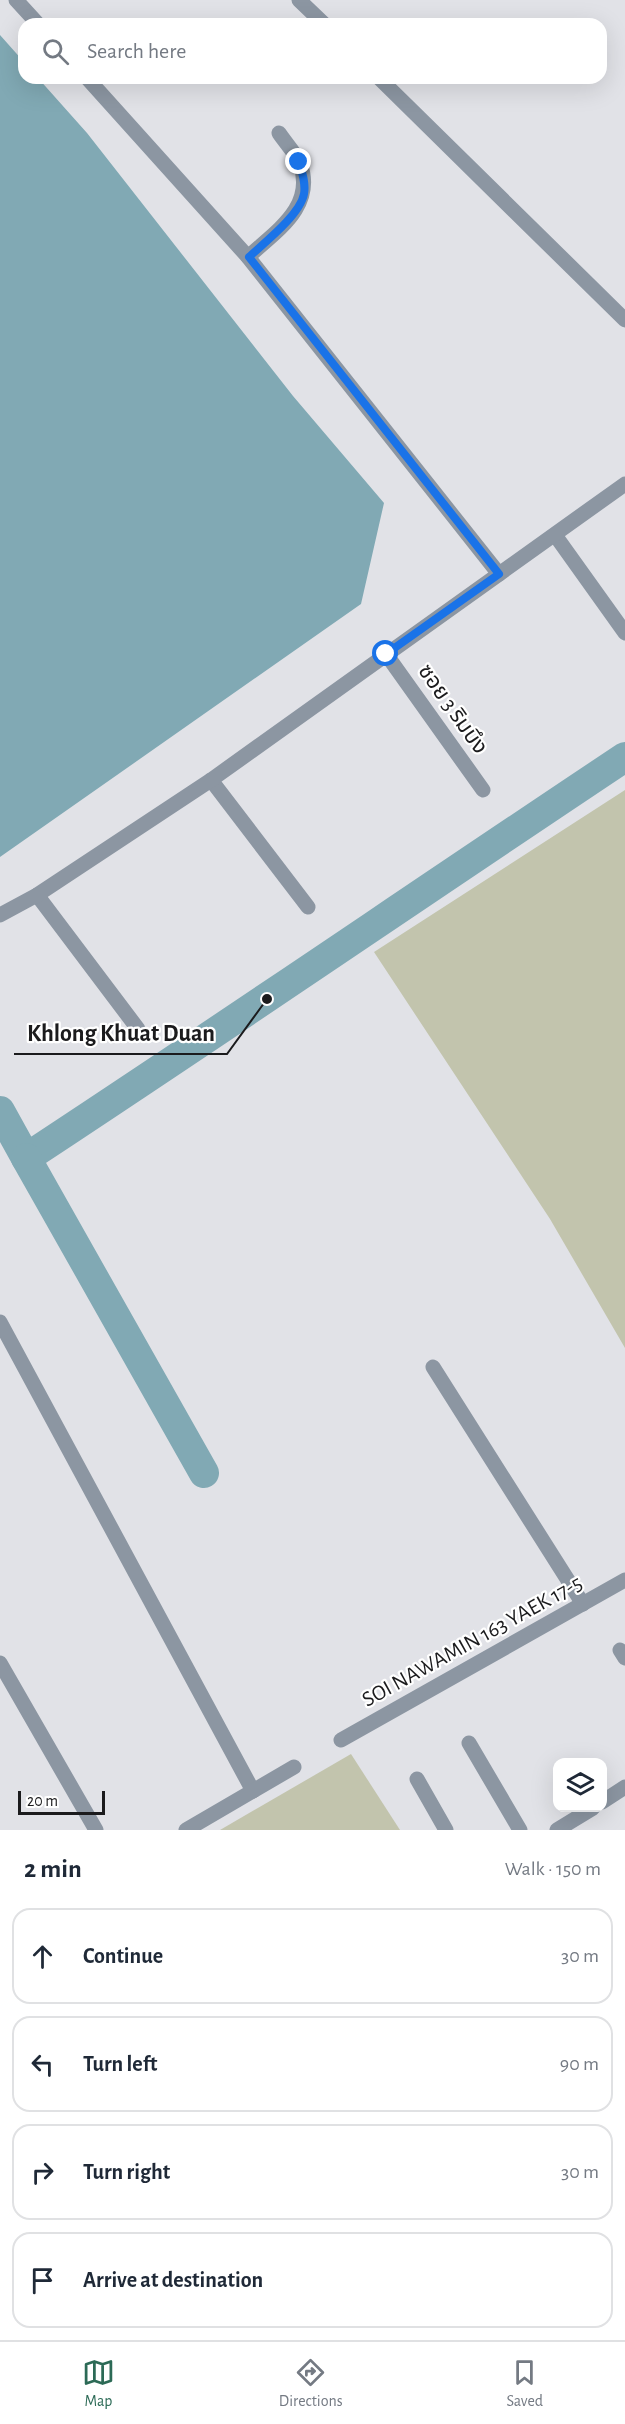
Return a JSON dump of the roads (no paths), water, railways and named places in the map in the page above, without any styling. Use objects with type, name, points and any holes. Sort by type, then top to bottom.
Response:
[{"type":"street","points":[[16,0],[32,18]]},
{"type":"street","points":[[299,0],[318,18]]},
{"type":"street","points":[[92,84],[249,257],[499,574]]},
{"type":"street","points":[[385,84],[625,320]]},
{"type":"street","points":[[249,257],[299,207],[304,195],[304,180],[299,162],[279,133]]},
{"type":"street","points":[[0,915],[37,896],[211,780],[625,484]]},
{"type":"street","points":[[555,535],[625,633]]},
{"type":"street","name":"ซอย 3 ริมบึง","points":[[386,654],[483,790]]},
{"type":"street","points":[[211,780],[308,908]]},
{"type":"street","points":[[37,896],[138,1029]]},
{"type":"street","points":[[0,1322],[253,1791]]},
{"type":"street","points":[[433,1367],[583,1604]]},
{"type":"street","name":"SOI NAWAMIN 163 YAEK 17-5","points":[[341,1740],[625,1580]]},
{"type":"street","points":[[0,1663],[96,1830]]},
{"type":"street","points":[[469,1743],[520,1830]]},
{"type":"street","points":[[186,1830],[294,1767]]},
{"type":"street","points":[[417,1779],[446,1830]]},
{"type":"street","points":[[607,1799],[625,1787]]},
{"type":"street","points":[[557,1830],[586,1812]]},
{"type":"water","points":[[0,35],[18,55],[18,84],[43,84],[87,133],[293,396],[384,503],[361,604],[0,857]]},
{"type":"waterway","points":[[0,1111],[26,1158],[625,757]]},
{"type":"waterway","points":[[26,1158],[204,1473]]},
{"type":"place","name":"Khlong Khuat Duan","points":[[267,999]]}]
